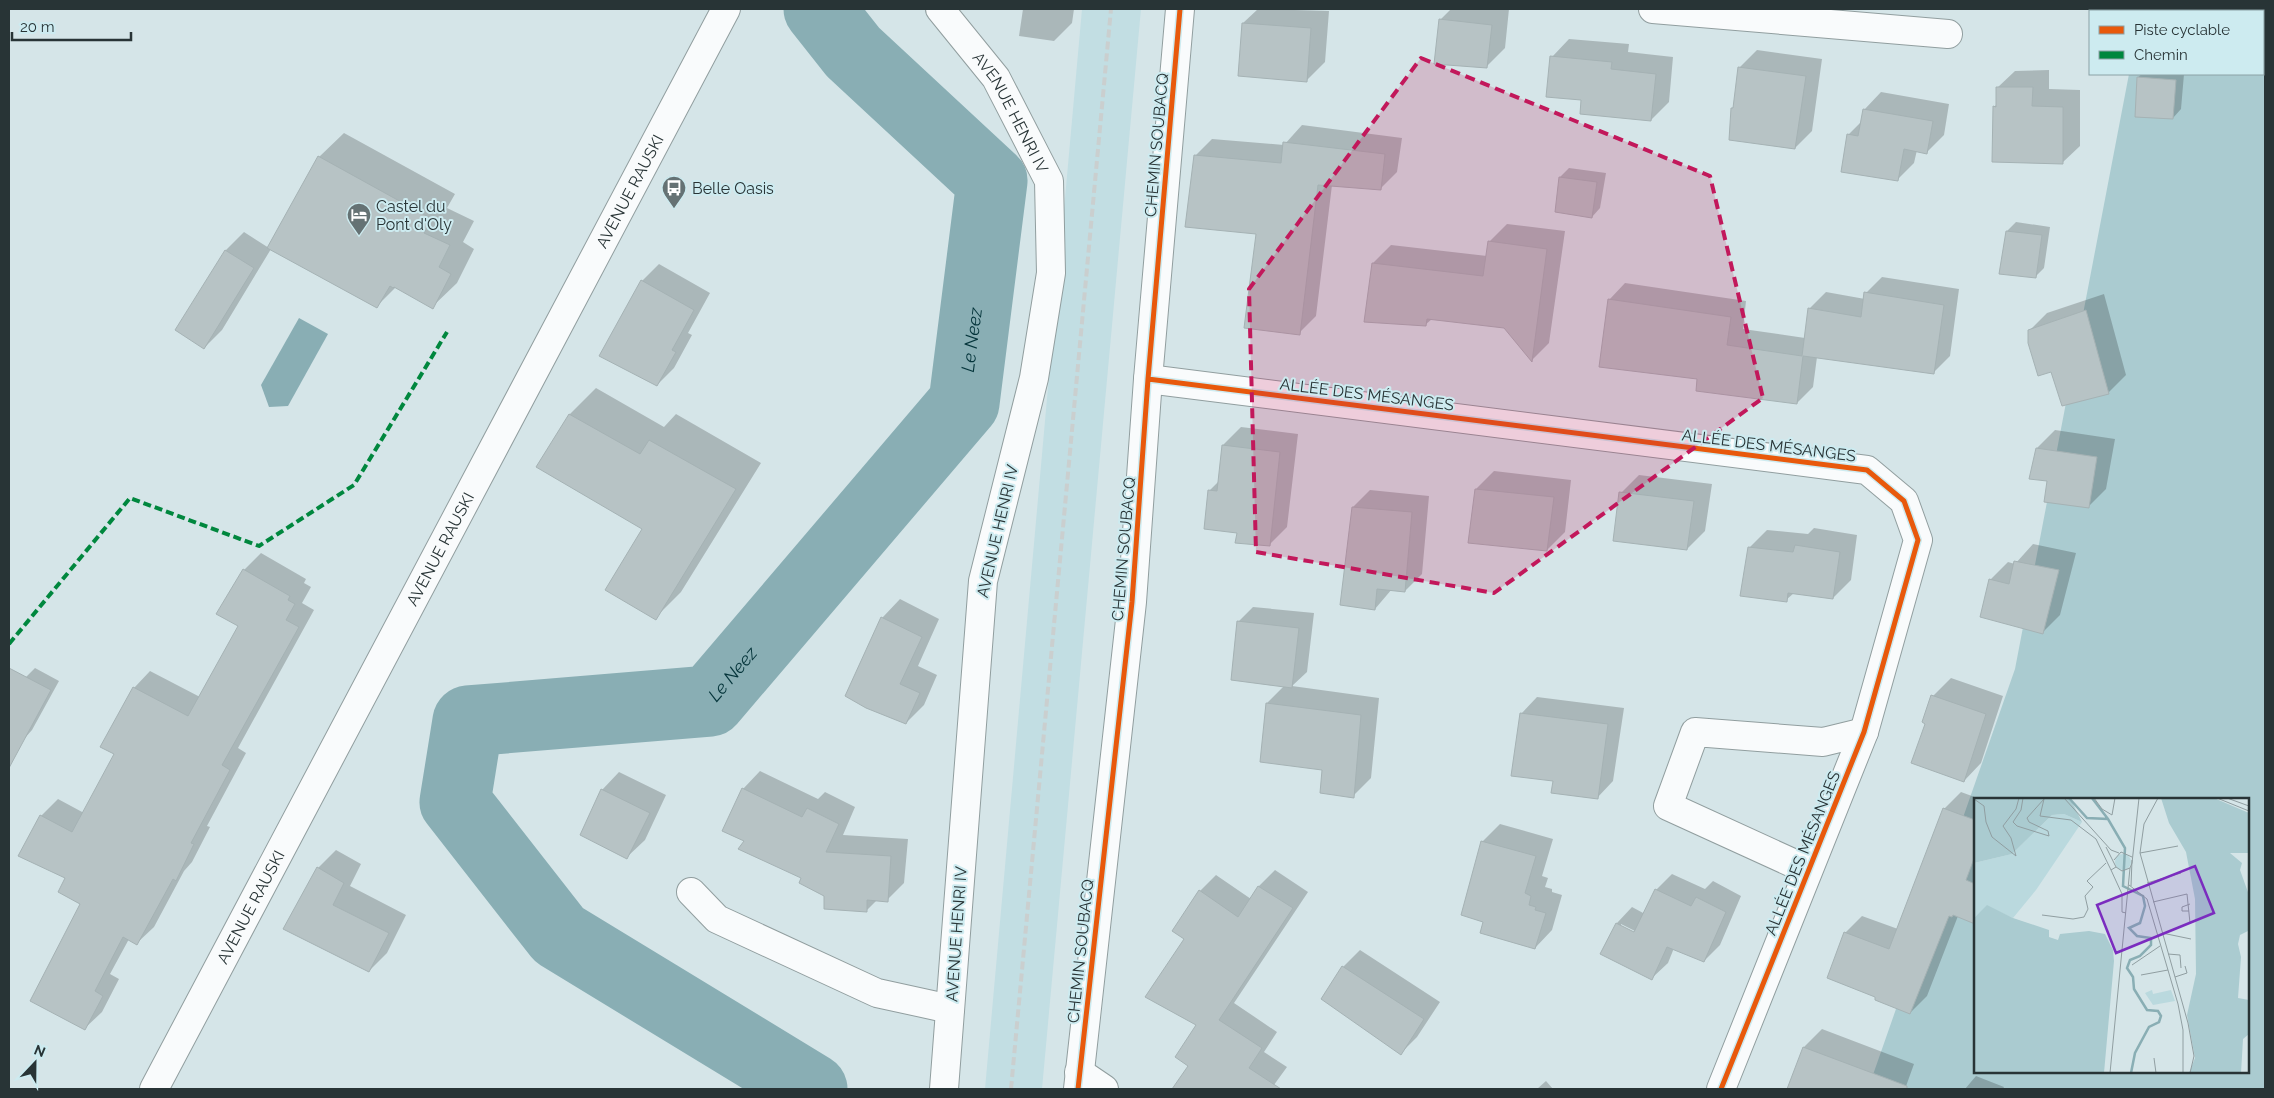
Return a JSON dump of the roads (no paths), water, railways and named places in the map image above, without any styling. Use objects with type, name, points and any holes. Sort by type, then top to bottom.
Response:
[{"type":"street","name":"AVENUE RAUSKI","points":[[154,1089],[726,9]]},
{"type":"street","name":"AVENUE HENRI IV","points":[[940,9],[996,78],[1049,181],[1051,273],[1034,378],[982,581],[944,1089]]},
{"type":"street","name":"CHEMIN SOUBACQ","points":[[1079,1081],[1132,602],[1148,379],[1180,9]]},
{"type":"street","points":[[1653,9],[1948,34]]},
{"type":"street","name":"ALLÉE DES MÉSANGES","points":[[1148,379],[1867,470],[1904,501],[1918,540],[1864,732],[1721,1089]]},
{"type":"street","name":"ALLÉE DES MÉSANGES","points":[[1808,870],[1668,806],[1695,732],[1822,742],[1864,732]]},
{"type":"street","points":[[691,892],[717,919],[877,994],[950,1009]]},
{"type":"street","points":[[1079,1081],[1104,1089]]},
{"type":"waterway","name":"Le Neez","points":[[812,1089],[559,935],[455,802],[468,721],[710,701],[964,403],[992,181],[853,52],[819,9]]},
{"type":"railway","points":[[1011,1089],[1111,9]]},
{"type":"place","name":"Belle Oasis","points":[[674,209]]},
{"type":"place","name":"Castel du Pont d'Oly","points":[[359,236]]}]
